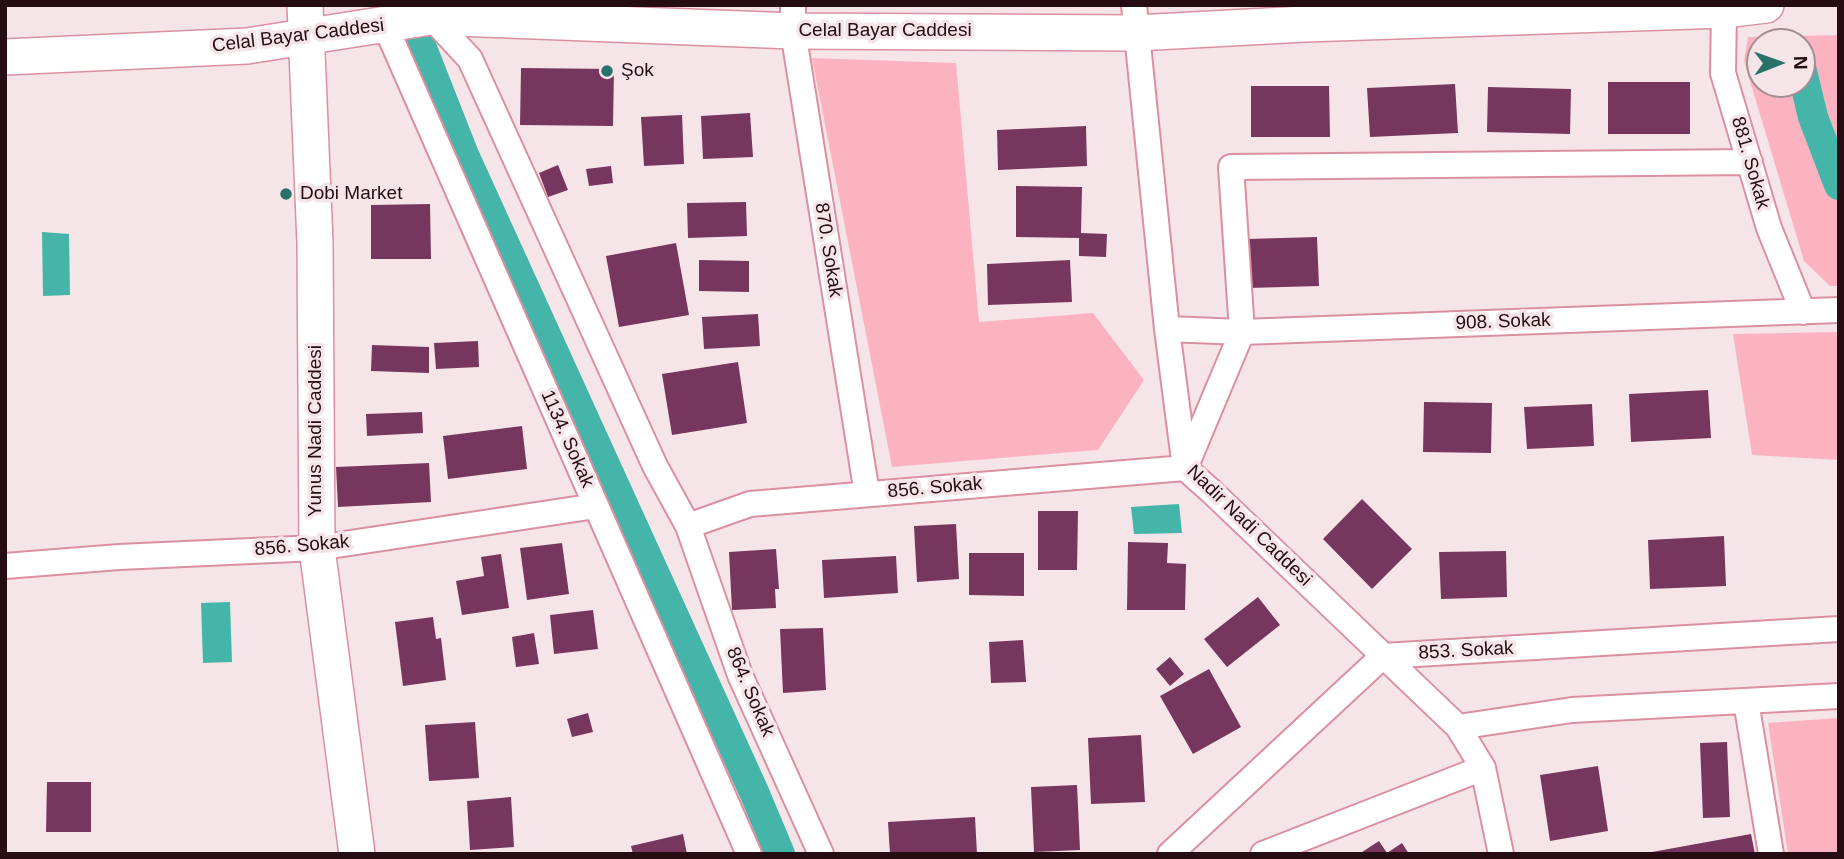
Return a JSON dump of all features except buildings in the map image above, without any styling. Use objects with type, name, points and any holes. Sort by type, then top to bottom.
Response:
[{"type":"street","name":"Celal Bayar Caddesi","points":[[5,57],[247,46],[305,20],[386,25],[430,13],[1135,19],[1305,14],[1724,10],[1766,5]]},
{"type":"street","name":"881. Sokak","points":[[1724,10],[1723,73],[1769,228],[1802,312]]},
{"type":"street","name":"864. Sokak","points":[[430,13],[470,59],[655,466],[688,526],[740,675],[821,854]]},
{"type":"street","name":"870. Sokak","points":[[793,18],[867,494]]},
{"type":"street","name":"Nadir Nadi Caddesi","points":[[1135,19],[1167,329],[1185,468],[1458,727],[1483,768],[1501,854]]},
{"type":"street","name":"Yunus Nadi Caddesi","points":[[305,20],[314,243],[317,548],[357,854]]},
{"type":"street","name":"1134. Sokak","points":[[386,25],[749,854]]},
{"type":"street","points":[[1185,468],[1242,332],[1231,167],[1750,162]]},
{"type":"street","name":"908. Sokak","points":[[1167,329],[1242,332],[1839,310]]},
{"type":"street","name":"856. Sokak","points":[[688,526],[750,504],[1185,468]]},
{"type":"street","name":"856. Sokak","points":[[5,566],[119,556],[317,548],[596,506]]},
{"type":"street","name":"853. Sokak","points":[[1384,656],[1839,629]]},
{"type":"street","points":[[1170,854],[1384,656]]},
{"type":"street","points":[[1458,727],[1573,710],[1839,696]]},
{"type":"street","points":[[1746,701],[1772,854]]},
{"type":"street","points":[[1263,854],[1483,768]]},
{"type":"shaded area","points":[[1839,35],[1839,286],[1830,286],[1804,261],[1755,98],[1816,98],[1816,36]]},
{"type":"shaded area","points":[[812,58],[956,63],[979,322],[1093,313],[1144,380],[1098,450],[892,467]]},
{"type":"shaded area","points":[[42,232],[69,234],[70,295],[43,296]]},
{"type":"shaded area","points":[[1839,332],[1839,460],[1752,455],[1733,334]]},
{"type":"shaded area","points":[[1179,504],[1182,533],[1134,534],[1131,507]]},
{"type":"shaded area","points":[[230,602],[232,662],[203,663],[201,603]]},
{"type":"shaded area","points":[[1839,718],[1839,854],[1788,854],[1768,723]]},
{"type":"waterway","points":[[405,5],[464,155],[780,854]]},
{"type":"waterway","points":[[1808,98],[1839,185]]},
{"type":"place","name":"Şok","points":[[607,71]]},
{"type":"place","name":"Dobi Market","points":[[286,194]]}]
